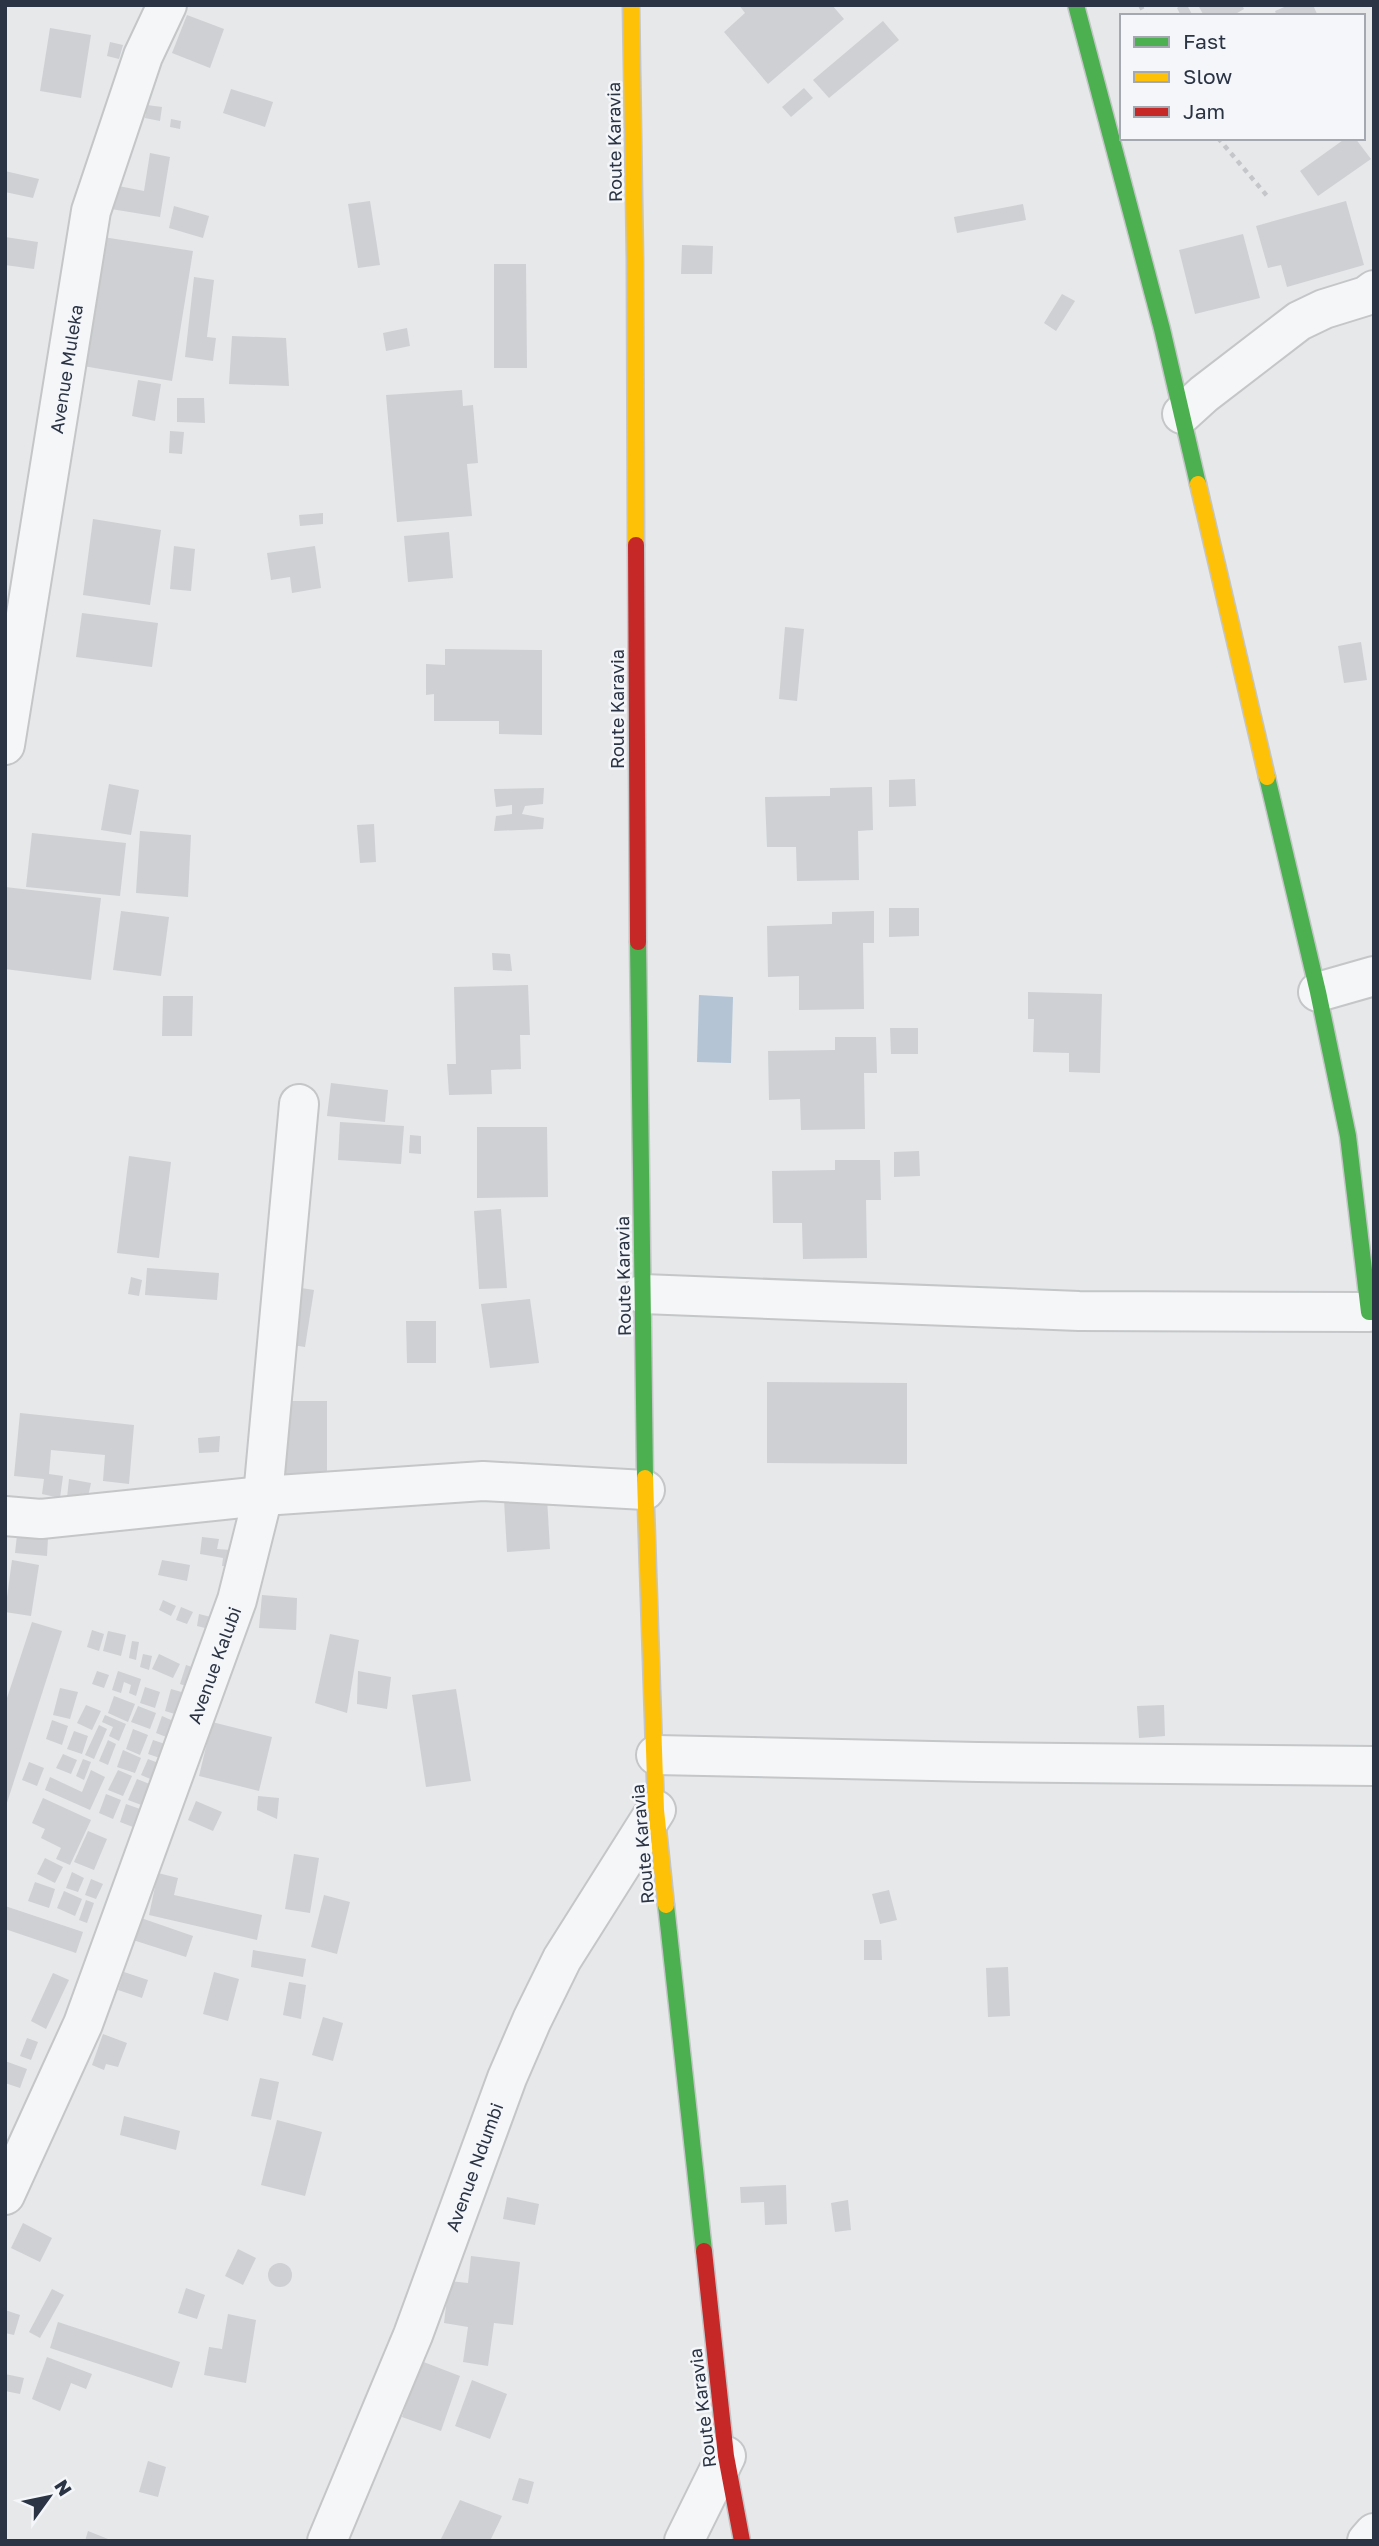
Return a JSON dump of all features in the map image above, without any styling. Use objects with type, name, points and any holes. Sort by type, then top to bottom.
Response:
[{"type":"street","name":"Avenue Muleka","points":[[5,744],[91,211],[143,56],[167,5]]},
{"type":"street","name":"Route Karavia","points":[[631,5],[635,259],[636,774],[645,1490],[656,1810],[726,2456],[742,2541]]},
{"type":"street","points":[[643,1294],[1079,1311],[1372,1312],[1348,1136],[1318,992],[1162,329],[1076,5]]},
{"type":"street","points":[[1182,414],[1299,321],[1324,309],[1366,296],[1374,290]]},
{"type":"street","points":[[1318,992],[1374,976]]},
{"type":"street","name":"Avenue Kalubi","points":[[5,2195],[88,2012],[237,1600],[263,1496],[299,1104]]},
{"type":"street","points":[[5,1516],[41,1520],[263,1496],[483,1481],[645,1490]]},
{"type":"street","points":[[656,1755],[1374,1766]]},
{"type":"street","name":"Avenue Ndumbi","points":[[327,2541],[413,2335],[507,2078],[532,2020],[562,1959],[656,1810]]},
{"type":"street","points":[[684,2541],[726,2456]]},
{"type":"street","points":[[1367,2541],[1374,2533]]},
{"type":"path","points":[[1220,140],[1268,197]]},
{"type":"water","points":[[699,995],[733,997],[731,1063],[697,1062]]},
{"type":"building","points":[[739,5],[832,5],[844,19],[768,84],[724,32],[745,13]]},
{"type":"building","points":[[1187,5],[1192,14],[1180,14],[1177,8]]},
{"type":"building","points":[[1198,5],[1242,5],[1244,9],[1235,14],[1203,14]]},
{"type":"building","points":[[1289,5],[1313,5],[1317,14],[1276,14],[1275,11]]},
{"type":"building","points":[[187,15],[224,29],[210,68],[172,53]]},
{"type":"building","points":[[883,21],[899,40],[829,98],[813,80]]},
{"type":"building","points":[[50,28],[91,35],[81,98],[40,91]]},
{"type":"building","points":[[110,42],[123,45],[119,59],[107,56]]},
{"type":"building","points":[[804,88],[813,98],[791,117],[782,107]]},
{"type":"building","points":[[231,89],[273,102],[265,127],[223,113]]},
{"type":"building","points":[[147,105],[162,107],[160,121],[145,118]]},
{"type":"building","points":[[171,119],[181,121],[180,129],[170,127]]},
{"type":"building","points":[[1343,140],[1357,140],[1371,159],[1318,196],[1300,171]]},
{"type":"building","points":[[150,153],[170,157],[160,217],[105,208],[108,184],[144,191]]},
{"type":"building","points":[[5,171],[39,179],[33,198],[5,192]]},
{"type":"building","points":[[370,201],[380,265],[358,268],[348,204]]},
{"type":"building","points":[[1346,201],[1364,265],[1287,287],[1281,265],[1268,268],[1256,226]]},
{"type":"building","points":[[1023,204],[1026,220],[957,233],[954,217]]},
{"type":"building","points":[[174,206],[209,216],[203,238],[169,228]]},
{"type":"building","points":[[1243,234],[1260,298],[1195,314],[1179,250]]},
{"type":"building","points":[[5,237],[38,242],[34,269],[5,265]]},
{"type":"building","points":[[103,237],[193,251],[172,381],[83,366]]},
{"type":"building","points":[[682,245],[713,246],[712,274],[681,274]]},
{"type":"building","points":[[494,264],[526,264],[527,368],[494,368]]},
{"type":"building","points":[[194,277],[214,280],[207,337],[216,338],[213,361],[185,357]]},
{"type":"building","points":[[1062,294],[1075,301],[1056,331],[1044,323]]},
{"type":"building","points":[[407,328],[410,346],[386,351],[383,333]]},
{"type":"building","points":[[232,336],[286,338],[289,386],[229,384]]},
{"type":"building","points":[[138,380],[161,384],[155,421],[132,416]]},
{"type":"building","points":[[462,390],[463,406],[473,405],[478,463],[467,464],[472,516],[397,522],[386,395]]},
{"type":"building","points":[[177,398],[204,398],[205,423],[177,422]]},
{"type":"building","points":[[170,431],[184,432],[182,454],[169,453]]},
{"type":"building","points":[[323,513],[323,524],[300,526],[299,515]]},
{"type":"building","points":[[93,519],[161,530],[150,605],[83,595]]},
{"type":"building","points":[[449,532],[453,578],[408,582],[404,536]]},
{"type":"building","points":[[174,546],[195,549],[191,591],[170,589]]},
{"type":"building","points":[[315,546],[321,588],[292,593],[290,577],[271,580],[267,553]]},
{"type":"building","points":[[82,613],[158,623],[152,667],[76,657]]},
{"type":"building","points":[[785,627],[804,629],[797,701],[779,699]]},
{"type":"building","points":[[1361,642],[1367,680],[1344,683],[1338,646]]},
{"type":"building","points":[[445,649],[542,650],[542,735],[499,734],[499,721],[434,721],[434,694],[426,695],[426,664],[445,665]]},
{"type":"building","points":[[915,779],[916,806],[889,807],[889,780]]},
{"type":"building","points":[[109,784],[139,790],[131,835],[101,830]]},
{"type":"building","points":[[872,787],[873,830],[858,831],[859,880],[797,881],[796,847],[767,847],[765,797],[830,796],[830,788]]},
{"type":"building","points":[[544,788],[543,804],[525,806],[522,814],[544,818],[543,829],[494,831],[496,816],[512,814],[512,805],[496,807],[494,789]]},
{"type":"building","points":[[374,824],[376,862],[360,863],[357,825]]},
{"type":"building","points":[[140,831],[191,835],[188,897],[136,893]]},
{"type":"building","points":[[32,833],[126,843],[120,896],[26,887]]},
{"type":"building","points":[[5,887],[101,898],[91,980],[5,969]]},
{"type":"building","points":[[889,908],[919,908],[919,936],[889,937]]},
{"type":"building","points":[[121,911],[169,917],[161,976],[113,970]]},
{"type":"building","points":[[874,911],[874,943],[863,943],[864,1009],[799,1010],[799,976],[768,977],[767,926],[832,924],[832,912]]},
{"type":"building","points":[[492,953],[510,954],[512,971],[493,970]]},
{"type":"building","points":[[528,985],[530,1035],[520,1035],[521,1069],[491,1070],[492,1094],[449,1095],[447,1064],[456,1064],[454,987]]},
{"type":"building","points":[[1028,992],[1102,994],[1100,1073],[1069,1072],[1069,1053],[1033,1052],[1034,1019],[1028,1019]]},
{"type":"building","points":[[163,996],[193,996],[192,1036],[162,1036]]},
{"type":"building","points":[[890,1028],[918,1028],[918,1054],[891,1054]]},
{"type":"building","points":[[835,1037],[876,1037],[877,1073],[864,1073],[865,1129],[801,1130],[800,1099],[769,1100],[768,1051],[835,1050]]},
{"type":"building","points":[[331,1083],[388,1090],[385,1122],[327,1116]]},
{"type":"building","points":[[340,1122],[404,1126],[401,1164],[338,1160]]},
{"type":"building","points":[[477,1127],[547,1127],[548,1197],[477,1198]]},
{"type":"building","points":[[410,1135],[421,1136],[421,1154],[409,1153]]},
{"type":"building","points":[[919,1151],[920,1176],[894,1177],[894,1152]]},
{"type":"building","points":[[129,1156],[171,1162],[159,1258],[117,1253]]},
{"type":"building","points":[[835,1160],[880,1160],[881,1200],[866,1200],[867,1258],[803,1259],[802,1223],[773,1223],[772,1171],[835,1170]]},
{"type":"building","points":[[501,1209],[507,1288],[479,1289],[474,1211]]},
{"type":"building","points":[[147,1268],[219,1273],[217,1300],[145,1295]]},
{"type":"building","points":[[131,1277],[142,1280],[139,1296],[128,1294]]},
{"type":"building","points":[[295,1287],[314,1290],[305,1347],[286,1344]]},
{"type":"building","points":[[530,1299],[539,1363],[490,1368],[481,1304]]},
{"type":"building","points":[[406,1321],[436,1321],[436,1363],[407,1363]]},
{"type":"building","points":[[767,1382],[907,1383],[907,1464],[767,1463]]},
{"type":"building","points":[[280,1401],[327,1401],[327,1486],[279,1486]]},
{"type":"building","points":[[20,1413],[134,1425],[129,1484],[103,1481],[105,1455],[51,1450],[49,1474],[63,1476],[60,1498],[42,1494],[44,1479],[14,1476]]},
{"type":"building","points":[[220,1436],[219,1452],[199,1453],[198,1438]]},
{"type":"building","points":[[69,1479],[91,1483],[87,1501],[67,1498]]},
{"type":"building","points":[[547,1498],[550,1549],[507,1552],[504,1500]]},
{"type":"building","points":[[17,1535],[48,1538],[47,1556],[15,1553]]},
{"type":"building","points":[[202,1537],[219,1539],[217,1549],[231,1550],[229,1566],[222,1566],[223,1558],[200,1554]]},
{"type":"building","points":[[12,1560],[39,1565],[31,1616],[5,1612]]},
{"type":"building","points":[[162,1560],[190,1565],[187,1581],[158,1575]]},
{"type":"building","points":[[262,1595],[297,1598],[296,1630],[259,1628]]},
{"type":"building","points":[[163,1600],[176,1606],[171,1616],[159,1610]]},
{"type":"building","points":[[181,1607],[193,1612],[187,1624],[176,1620]]},
{"type":"building","points":[[199,1614],[211,1617],[209,1629],[197,1626]]},
{"type":"building","points":[[32,1622],[62,1631],[6,1806],[5,1704]]},
{"type":"building","points":[[92,1630],[104,1634],[99,1651],[87,1647]]},
{"type":"building","points":[[108,1631],[126,1635],[121,1656],[103,1651]]},
{"type":"building","points":[[330,1634],[359,1640],[347,1713],[315,1703]]},
{"type":"building","points":[[132,1641],[139,1642],[136,1660],[129,1658]]},
{"type":"building","points":[[143,1654],[152,1656],[149,1670],[140,1667]]},
{"type":"building","points":[[159,1654],[180,1664],[173,1678],[152,1669]]},
{"type":"building","points":[[186,1665],[201,1670],[195,1689],[180,1684]]},
{"type":"building","points":[[97,1671],[109,1675],[104,1688],[92,1684]]},
{"type":"building","points":[[118,1671],[141,1679],[136,1696],[129,1693],[131,1685],[124,1682],[121,1693],[112,1690]]},
{"type":"building","points":[[358,1671],[391,1677],[387,1709],[357,1704]]},
{"type":"building","points":[[145,1687],[160,1692],[155,1708],[140,1703]]},
{"type":"building","points":[[60,1688],[78,1692],[70,1719],[53,1715]]},
{"type":"building","points":[[171,1689],[185,1693],[178,1715],[165,1711]]},
{"type":"building","points":[[456,1689],[471,1781],[426,1787],[412,1695]]},
{"type":"building","points":[[114,1696],[135,1704],[128,1722],[108,1713]]},
{"type":"building","points":[[86,1705],[101,1711],[92,1730],[77,1723]]},
{"type":"building","points":[[1164,1705],[1165,1736],[1139,1738],[1137,1706]]},
{"type":"building","points":[[138,1706],[156,1713],[150,1729],[131,1722]]},
{"type":"building","points":[[105,1715],[126,1724],[119,1741],[109,1736],[113,1727],[102,1722]]},
{"type":"building","points":[[162,1716],[180,1724],[174,1740],[156,1733]]},
{"type":"building","points":[[52,1720],[68,1726],[62,1745],[46,1739]]},
{"type":"building","points":[[212,1722],[272,1737],[259,1791],[199,1776]]},
{"type":"building","points":[[99,1725],[107,1729],[94,1759],[85,1755]]},
{"type":"building","points":[[133,1729],[148,1735],[140,1755],[126,1749]]},
{"type":"building","points":[[74,1731],[88,1736],[82,1754],[67,1749]]},
{"type":"building","points":[[108,1740],[116,1744],[108,1765],[99,1761]]},
{"type":"building","points":[[153,1740],[171,1746],[166,1760],[148,1754]]},
{"type":"building","points":[[123,1750],[141,1758],[135,1773],[117,1767]]},
{"type":"building","points":[[63,1754],[77,1760],[71,1774],[56,1768]]},
{"type":"building","points":[[83,1759],[91,1762],[84,1780],[76,1776]]},
{"type":"building","points":[[148,1759],[161,1764],[155,1781],[141,1775]]},
{"type":"building","points":[[29,1762],[44,1768],[37,1786],[22,1780]]},
{"type":"building","points":[[91,1770],[105,1777],[90,1810],[45,1790],[50,1777],[82,1792]]},
{"type":"building","points":[[118,1770],[132,1776],[123,1796],[108,1790]]},
{"type":"building","points":[[137,1779],[152,1785],[144,1806],[128,1800]]},
{"type":"building","points":[[106,1794],[121,1800],[113,1819],[99,1813]]},
{"type":"building","points":[[258,1796],[279,1798],[277,1819],[257,1810]]},
{"type":"building","points":[[43,1798],[91,1820],[70,1865],[56,1859],[61,1848],[41,1838],[45,1829],[32,1823]]},
{"type":"building","points":[[196,1801],[222,1812],[213,1831],[188,1820]]},
{"type":"building","points":[[126,1804],[140,1809],[133,1827],[120,1822]]},
{"type":"building","points":[[88,1831],[107,1839],[94,1870],[74,1862]]},
{"type":"building","points":[[294,1854],[319,1858],[310,1913],[285,1909]]},
{"type":"building","points":[[45,1858],[63,1867],[55,1883],[37,1874]]},
{"type":"building","points":[[72,1872],[84,1878],[78,1892],[66,1888]]},
{"type":"building","points":[[158,1873],[178,1878],[174,1895],[262,1915],[257,1940],[149,1915]]},
{"type":"building","points":[[91,1879],[103,1884],[96,1899],[85,1895]]},
{"type":"building","points":[[35,1882],[55,1889],[49,1908],[28,1901]]},
{"type":"building","points":[[889,1890],[897,1920],[880,1924],[872,1894]]},
{"type":"building","points":[[64,1891],[82,1899],[75,1916],[57,1908]]},
{"type":"building","points":[[324,1895],[350,1902],[337,1954],[311,1947]]},
{"type":"building","points":[[86,1900],[94,1903],[87,1923],[79,1920]]},
{"type":"building","points":[[5,1906],[83,1932],[76,1953],[5,1929]]},
{"type":"building","points":[[141,1918],[193,1936],[186,1957],[133,1940]]},
{"type":"building","points":[[864,1940],[881,1940],[882,1960],[864,1960]]},
{"type":"building","points":[[253,1950],[306,1959],[303,1977],[251,1967]]},
{"type":"building","points":[[1008,1967],[1010,2016],[988,2017],[986,1968]]},
{"type":"building","points":[[124,1972],[148,1980],[142,1998],[118,1990]]},
{"type":"building","points":[[214,1972],[239,1979],[228,2021],[203,2014]]},
{"type":"building","points":[[53,1973],[69,1980],[46,2029],[31,2021]]},
{"type":"building","points":[[289,1982],[306,1985],[301,2019],[283,2015]]},
{"type":"building","points":[[323,2017],[343,2023],[333,2061],[312,2055]]},
{"type":"building","points":[[103,2034],[127,2043],[118,2067],[106,2064],[104,2070],[92,2065]]},
{"type":"building","points":[[27,2038],[38,2042],[31,2060],[20,2056]]},
{"type":"building","points":[[5,2061],[27,2069],[20,2088],[5,2083]]},
{"type":"building","points":[[260,2078],[279,2082],[271,2120],[251,2116]]},
{"type":"building","points":[[124,2116],[180,2131],[176,2150],[120,2135]]},
{"type":"building","points":[[277,2120],[322,2132],[305,2196],[261,2185]]},
{"type":"building","points":[[786,2185],[787,2224],[765,2225],[764,2202],[741,2203],[740,2187]]},
{"type":"building","points":[[507,2197],[539,2204],[535,2225],[503,2219]]},
{"type":"building","points":[[848,2200],[851,2230],[835,2232],[831,2203]]},
{"type":"building","points":[[23,2223],[52,2238],[40,2262],[11,2248]]},
{"type":"building","points":[[238,2249],[256,2258],[243,2285],[225,2276]]},
{"type":"building","points":[[471,2256],[520,2262],[513,2325],[494,2323],[488,2366],[463,2362],[468,2327],[444,2323],[449,2281],[468,2283]]},
{"type":"building","points":[[280,2263],[289,2266],[292,2275],[289,2284],[280,2287],[271,2284],[268,2275],[271,2266]]},
{"type":"building","points":[[186,2288],[205,2295],[197,2319],[178,2313]]},
{"type":"building","points":[[52,2289],[64,2295],[40,2338],[29,2332]]},
{"type":"building","points":[[5,2310],[20,2315],[14,2335],[5,2333]]},
{"type":"building","points":[[228,2314],[256,2320],[246,2383],[204,2375],[209,2347],[222,2349]]},
{"type":"building","points":[[58,2322],[180,2362],[172,2388],[50,2348]]},
{"type":"building","points":[[47,2357],[92,2374],[86,2389],[71,2383],[60,2411],[32,2399]]},
{"type":"building","points":[[421,2361],[460,2376],[441,2431],[402,2417]]},
{"type":"building","points":[[5,2374],[24,2378],[20,2394],[5,2391]]},
{"type":"building","points":[[472,2380],[507,2394],[490,2439],[455,2426]]},
{"type":"building","points":[[148,2461],[166,2467],[158,2497],[139,2492]]},
{"type":"building","points":[[519,2478],[534,2482],[528,2504],[512,2500]]},
{"type":"building","points":[[460,2500],[502,2516],[490,2541],[440,2541]]},
{"type":"building","points":[[88,2531],[113,2541],[85,2541]]},
{"type":"traffic: fast","points":[[1076,5],[1162,329],[1198,484]]},
{"type":"traffic: fast","points":[[1267,777],[1318,992],[1348,1136],[1369,1312],[1374,1312]]},
{"type":"traffic: fast","points":[[638,942],[645,1478]]},
{"type":"traffic: fast","points":[[666,1905],[704,2251]]},
{"type":"traffic: slow","points":[[631,5],[636,545]]},
{"type":"traffic: slow","points":[[1198,484],[1267,777]]},
{"type":"traffic: slow","points":[[645,1478],[656,1810],[666,1905]]},
{"type":"traffic: jam","points":[[636,545],[638,942]]},
{"type":"traffic: jam","points":[[704,2251],[726,2456],[742,2541]]}]
